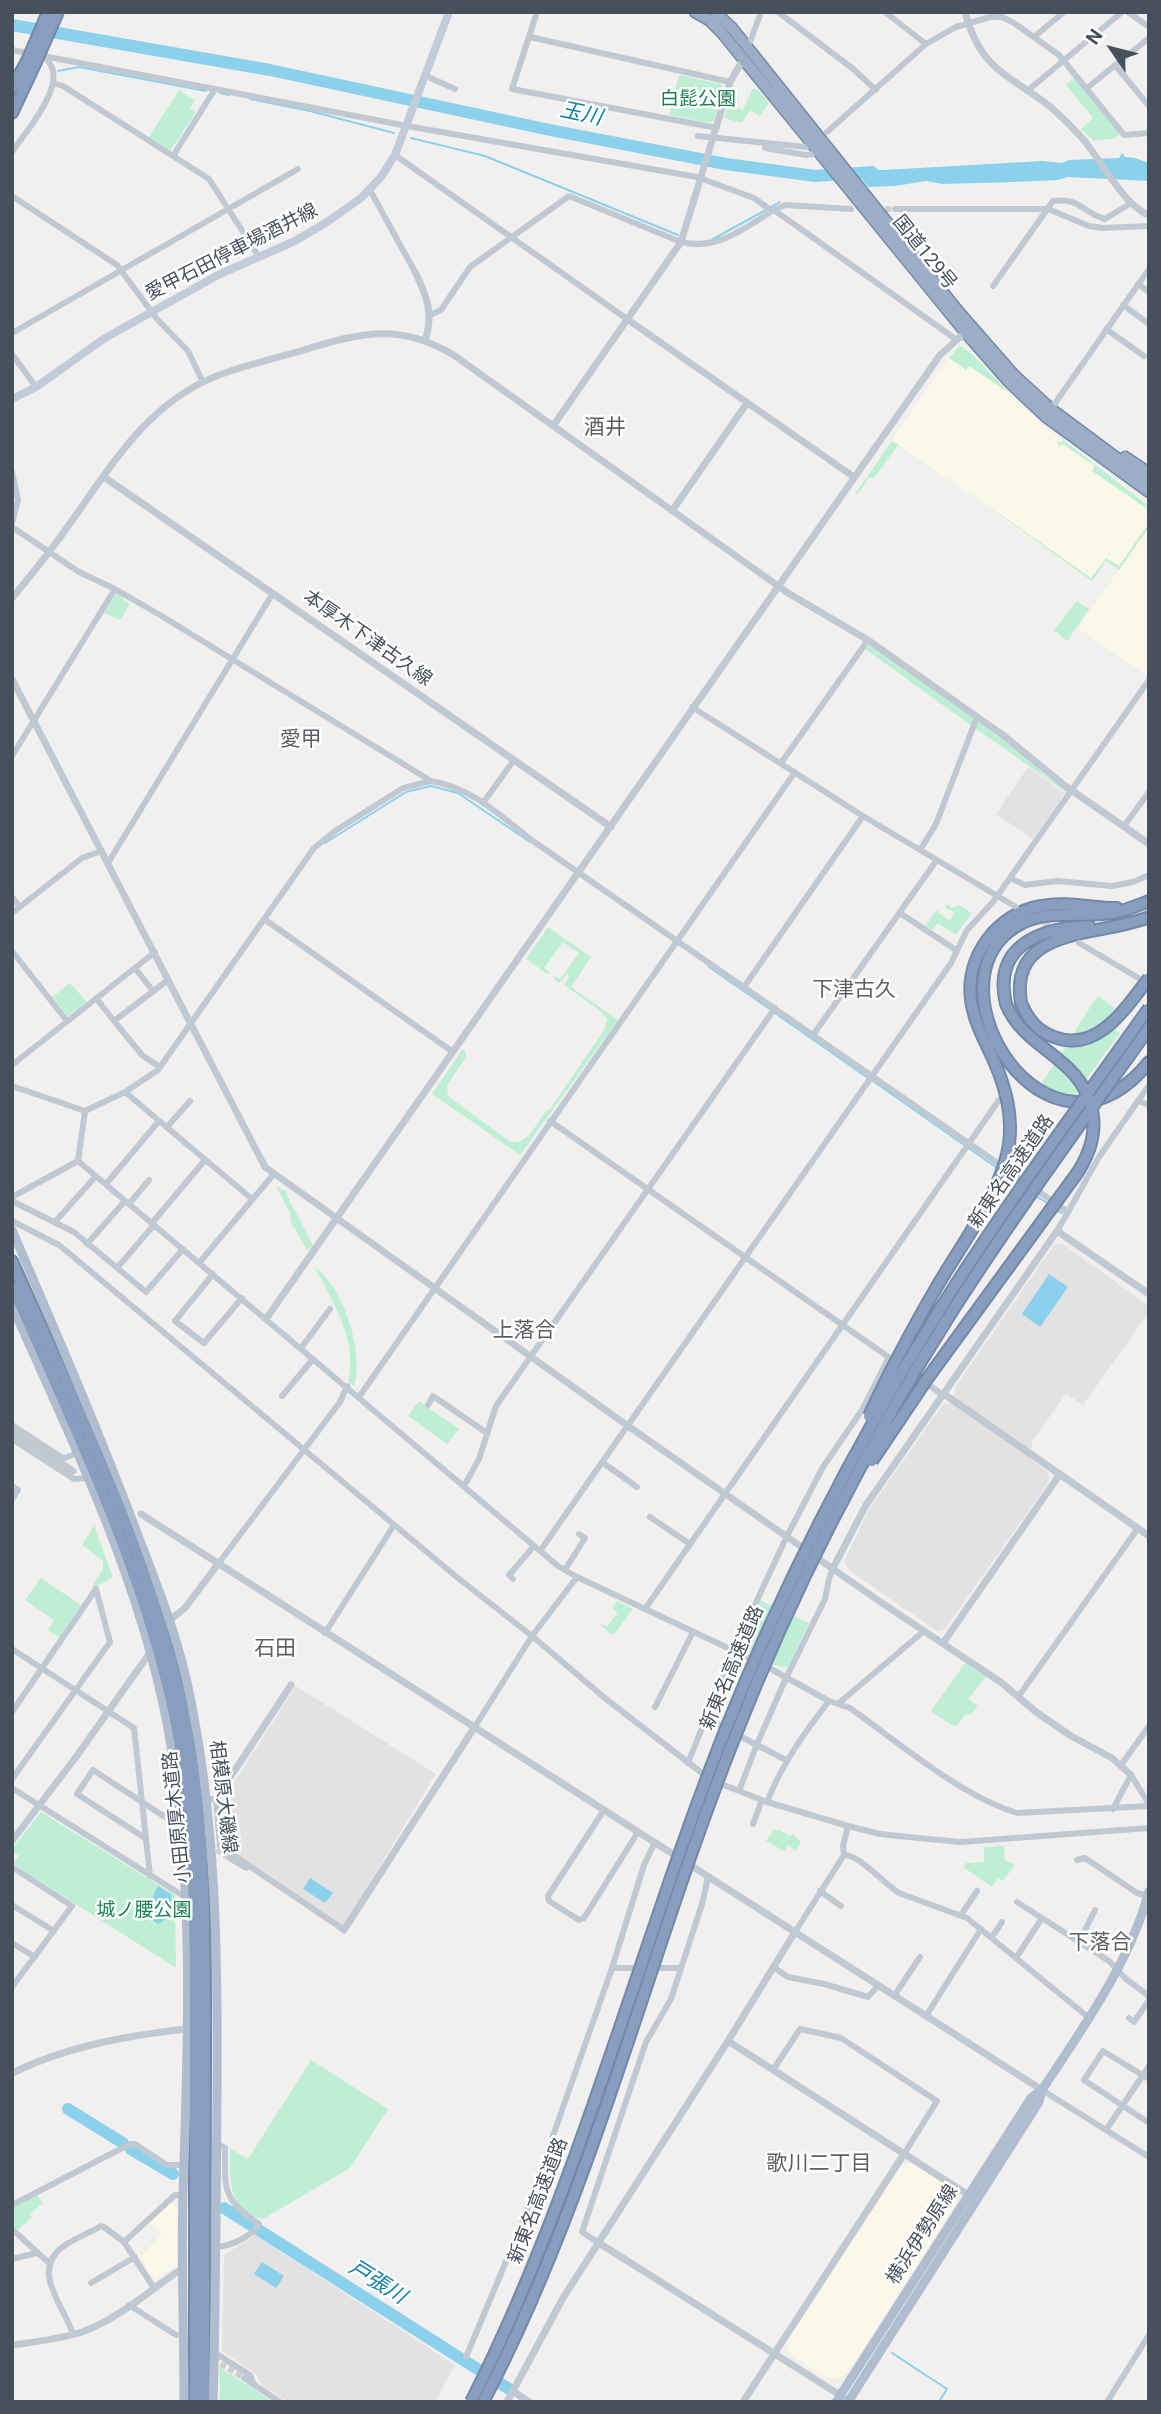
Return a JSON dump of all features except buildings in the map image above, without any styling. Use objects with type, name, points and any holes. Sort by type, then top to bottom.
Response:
[{"type":"highway","points":[[12,103],[36,60],[48,12]]},
{"type":"highway","points":[[12,113],[58,12]]},
{"type":"highway","name":"国道129号","points":[[695,12],[725,20],[870,200],[965,333],[1051,410],[1147,488]]},
{"type":"highway","name":"国道129号","points":[[710,15],[965,333],[1008,381],[1046,417],[1147,488]]},
{"type":"highway","points":[[12,88],[36,60]]},
{"type":"highway","points":[[1068,423],[1149,472]]},
{"type":"highway","points":[[1145,1067],[1116,1093],[1096,1100],[1073,1102],[1043,1094],[1017,1072],[998,1042],[988,1020],[982,985],[983,973],[991,952],[1006,933],[1017,926],[1047,915],[1110,914],[1149,901]]},
{"type":"highway","points":[[833,1495],[900,1353],[989,1198],[1003,1168],[1009,1146],[1010,1116],[1004,1085],[977,1021],[971,989],[978,955],[990,936],[1007,920],[1037,906],[1137,906]]},
{"type":"highway","points":[[1149,917],[1059,939],[1040,948],[1026,963],[1022,973],[1021,1003],[1031,1021],[1048,1035],[1071,1041],[1083,1039],[1105,1028],[1149,978]]},
{"type":"highway","points":[[784,1622],[883,1444],[1089,1152],[1094,1124],[1085,1088],[1065,1063],[1023,1031],[1013,1018],[1006,1004],[1003,986],[1006,969],[1014,954],[1026,942],[1041,934],[1060,929],[1127,924]]},
{"type":"highway","name":"新東名高速道路","points":[[471,2402],[512,2318],[564,2189],[723,1735],[779,1605],[865,1435],[941,1308],[989,1235],[1149,1008]]},
{"type":"highway","name":"新東名高速道路","points":[[483,2402],[522,2322],[548,2259],[594,2136],[705,1814],[734,1738],[784,1622],[875,1441],[951,1314],[1007,1228],[1149,1028]]},
{"type":"highway","name":"小田原厚木道路","points":[[12,1261],[131,1536],[152,1594],[186,1725],[199,1827],[206,1927],[204,2402]]},
{"type":"highway","name":"小田原厚木道路","points":[[12,1286],[105,1501],[141,1595],[164,1673],[185,1777],[195,1928],[195,2402]]},
{"type":"main road","name":"愛甲石田停車場酒井線","points":[[12,399],[36,387],[81,353],[152,311],[220,274],[318,228],[370,190],[395,155],[449,12]]},
{"type":"main road","name":"相模原大磯線","points":[[12,1230],[125,1502],[170,1620],[186,1680],[211,1799],[218,1967],[214,2402]]},
{"type":"main road","points":[[12,1306],[88,1478],[125,1573],[149,1654],[171,1745],[180,1819],[185,1897],[184,2402]]},
{"type":"main road","name":"横浜伊勢原線","points":[[844,2400],[1039,2102],[1042,2090],[1116,1969],[1148,1894]]},
{"type":"main road","name":"横浜伊勢原線","points":[[844,2400],[1031,2098],[1042,2090]]},
{"type":"street","points":[[537,12],[512,89],[716,128]]},
{"type":"street","points":[[746,46],[761,12]]},
{"type":"street","points":[[778,12],[852,68],[876,90]]},
{"type":"street","points":[[885,12],[926,44]]},
{"type":"street","points":[[965,12],[968,23],[990,62],[1002,74],[1052,108],[1088,146],[1129,200],[1149,215]]},
{"type":"street","points":[[1034,37],[1065,12]]},
{"type":"street","points":[[1027,91],[1122,12]]},
{"type":"street","points":[[1128,12],[1149,27]]},
{"type":"street","points":[[827,132],[926,44],[956,27],[1005,15],[1063,60],[1124,135],[1149,133]]},
{"type":"street","points":[[530,37],[730,82]]},
{"type":"street","points":[[1087,88],[1147,43]]},
{"type":"street","points":[[12,50],[53,70],[49,96],[12,152]]},
{"type":"street","points":[[552,426],[681,242],[730,82],[744,58]]},
{"type":"street","points":[[36,60],[408,121],[702,177],[749,196],[771,209],[965,333],[940,355],[266,1319]]},
{"type":"street","points":[[1115,65],[1149,106]]},
{"type":"street","points":[[425,78],[455,89]]},
{"type":"street","points":[[53,83],[63,86],[209,179],[259,257]]},
{"type":"street","points":[[173,156],[215,89]]},
{"type":"street","points":[[698,136],[713,141],[806,147]]},
{"type":"street","points":[[765,144],[765,148],[806,155],[821,154]]},
{"type":"street","points":[[395,155],[854,477]]},
{"type":"street","points":[[12,333],[298,169]]},
{"type":"street","points":[[370,190],[427,295],[430,315],[425,341]]},
{"type":"street","points":[[12,196],[122,270],[152,311],[188,351],[204,382]]},
{"type":"street","points":[[430,315],[441,310],[470,267],[569,196],[697,246],[717,243],[771,209],[785,205],[851,209]]},
{"type":"street","points":[[993,286],[1053,201],[1067,199],[1105,219],[1129,200]]},
{"type":"street","points":[[895,209],[1048,209],[1089,226],[1149,226]]},
{"type":"street","points":[[1051,410],[1147,274]]},
{"type":"street","points":[[1138,284],[1149,292]]},
{"type":"street","points":[[1123,306],[1149,324]]},
{"type":"street","points":[[1106,329],[1144,356]]},
{"type":"street","points":[[12,597],[50,552],[128,444],[173,401],[204,382],[354,336],[384,333],[425,341],[455,356],[778,586],[817,612],[868,640],[1018,746],[1070,790],[1149,844]]},
{"type":"street","points":[[1130,356],[1135,350]]},
{"type":"street","points":[[12,354],[36,387]]},
{"type":"street","points":[[672,511],[747,403]]},
{"type":"street","points":[[12,471],[18,500],[12,525],[79,572],[115,589],[431,781]]},
{"type":"street","name":"本厚木下津古久線","points":[[104,477],[611,827]]},
{"type":"street","points":[[12,756],[115,589]]},
{"type":"street","points":[[108,863],[273,593]]},
{"type":"street","points":[[781,764],[868,640]]},
{"type":"street","points":[[12,679],[265,1167],[273,1175],[628,1426],[924,1632],[1002,1683],[1071,1736],[1121,1765],[1131,1775],[1149,1805],[1017,1813],[1001,1808],[963,1787],[850,1708],[829,1701],[733,1651],[565,1570],[78,1161]]},
{"type":"street","points":[[509,1575],[537,1548],[628,1426],[951,963],[973,922],[998,895],[1148,681]]},
{"type":"street","points":[[692,707],[863,816],[1016,907]]},
{"type":"street","points":[[920,850],[936,824],[977,717]]},
{"type":"street","points":[[483,803],[514,760]]},
{"type":"street","points":[[359,1396],[795,772]]},
{"type":"street","points":[[12,1086],[85,1111],[125,1092],[160,1067],[318,843],[403,788],[431,781],[448,783],[483,803],[676,942],[813,1035],[871,1079],[1068,1212]]},
{"type":"street","points":[[1124,827],[1149,792]]},
{"type":"street","points":[[744,987],[863,816]]},
{"type":"street","points":[[12,913],[82,858],[102,851]]},
{"type":"street","points":[[813,1035],[936,861]]},
{"type":"street","points":[[1010,877],[1025,885],[1057,881],[1112,886],[1133,882],[1149,875]]},
{"type":"street","points":[[12,897],[20,906]]},
{"type":"street","points":[[900,913],[956,950]]},
{"type":"street","points":[[266,920],[453,1052]]},
{"type":"street","points":[[1079,943],[1149,984]]},
{"type":"street","points":[[12,951],[67,1021]]},
{"type":"street","points":[[12,1065],[155,953]]},
{"type":"street","points":[[135,968],[153,991]]},
{"type":"street","points":[[114,1021],[169,979]]},
{"type":"street","points":[[96,999],[142,1055],[160,1067]]},
{"type":"street","points":[[464,1486],[479,1459],[496,1406],[774,1010]]},
{"type":"street","points":[[739,1791],[786,1678],[825,1598],[833,1568],[866,1505],[1057,1231],[1099,1157],[1149,1086]]},
{"type":"street","points":[[125,1092],[252,1199]]},
{"type":"street","points":[[645,1609],[999,1100]]},
{"type":"street","points":[[167,1127],[190,1101]]},
{"type":"street","points":[[1138,1101],[1149,1105]]},
{"type":"street","points":[[78,1161],[85,1111]]},
{"type":"street","points":[[106,1184],[159,1121]]},
{"type":"street","points":[[550,1121],[1149,1536]]},
{"type":"street","points":[[117,1268],[205,1160]]},
{"type":"street","points":[[12,1199],[78,1161]]},
{"type":"street","points":[[199,1263],[273,1175]]},
{"type":"street","points":[[55,1222],[96,1176]]},
{"type":"street","points":[[87,1244],[149,1180]]},
{"type":"street","points":[[12,1199],[74,1232],[148,1291],[183,1250]]},
{"type":"street","points":[[12,1221],[59,1245],[606,1699],[711,1780],[765,1801],[880,1834],[961,1842],[1149,1828]]},
{"type":"street","points":[[1057,1231],[1149,1294]]},
{"type":"street","points":[[213,1274],[175,1321],[204,1343],[242,1298]]},
{"type":"street","points":[[301,1348],[324,1312]]},
{"type":"street","points":[[688,1763],[733,1651],[787,1536],[823,1467],[862,1410],[889,1357]]},
{"type":"street","points":[[282,1396],[290,1382],[313,1359]]},
{"type":"street","points":[[170,1620],[185,1608],[340,1402],[347,1386]]},
{"type":"street","points":[[428,1405],[433,1396],[487,1433]]},
{"type":"street","points":[[12,1425],[61,1457],[77,1453]]},
{"type":"street","points":[[12,1432],[73,1471]]},
{"type":"street","points":[[12,1439],[74,1479],[88,1478]]},
{"type":"street","points":[[602,1462],[637,1487]]},
{"type":"street","points":[[943,1643],[1060,1474]]},
{"type":"street","points":[[12,1486],[18,1490],[12,1499]]},
{"type":"street","points":[[141,1514],[1149,2157]]},
{"type":"street","points":[[650,1517],[690,1544]]},
{"type":"street","points":[[325,1633],[394,1524]]},
{"type":"street","points":[[1018,1697],[1138,1528]]},
{"type":"street","points":[[565,1570],[584,1538]]},
{"type":"street","points":[[215,1848],[256,1870],[344,1930],[532,1636],[577,1577]]},
{"type":"street","points":[[12,1712],[96,1589],[110,1642],[12,1779]]},
{"type":"street","points":[[655,1707],[693,1632]]},
{"type":"street","points":[[839,1703],[924,1632]]},
{"type":"street","points":[[12,1649],[134,1728],[150,1876]]},
{"type":"street","points":[[12,1841],[149,1654]]},
{"type":"street","points":[[138,1670],[148,1668],[153,1671]]},
{"type":"street","points":[[211,1799],[291,1685]]},
{"type":"street","points":[[752,1821],[786,1760],[829,1701]]},
{"type":"street","points":[[705,1718],[786,1760]]},
{"type":"street","points":[[1121,1765],[1149,1726]]},
{"type":"street","points":[[145,1838],[77,1794],[93,1770],[162,1815]]},
{"type":"street","points":[[1113,1809],[1131,1775]]},
{"type":"street","points":[[12,1788],[185,1897]]},
{"type":"street","points":[[604,1810],[548,1896],[549,1901],[579,1920],[584,1918],[638,1832]]},
{"type":"street","points":[[507,2402],[563,2298],[729,2041],[844,1855],[843,1846],[848,1826]]},
{"type":"street","points":[[466,2357],[523,2221],[612,1968],[643,1865],[655,1842]]},
{"type":"street","points":[[844,1855],[853,1856],[888,1887],[899,1893],[961,1915],[992,1937],[1088,2017]]},
{"type":"street","points":[[1077,1860],[1085,1858],[1088,1863],[1137,1893],[1148,1894]]},
{"type":"street","points":[[231,1859],[252,1872],[256,1870]]},
{"type":"street","points":[[12,1867],[72,1906],[14,1983]]},
{"type":"street","points":[[708,1877],[702,1904],[666,2009],[646,2042],[582,2232],[844,2400]]},
{"type":"street","points":[[820,1891],[841,1906]]},
{"type":"street","points":[[961,1915],[977,1891]]},
{"type":"street","points":[[1017,1902],[1109,1961],[1149,1998],[1134,2022]]},
{"type":"street","points":[[12,1905],[54,1931]]},
{"type":"street","points":[[1079,1942],[1095,1910]]},
{"type":"street","points":[[1016,1958],[1042,1918]]},
{"type":"street","points":[[992,1937],[1002,1922]]},
{"type":"street","points":[[926,2016],[981,1929]]},
{"type":"street","points":[[12,1943],[34,1957]]},
{"type":"street","points":[[894,1996],[918,1960],[907,1956]]},
{"type":"street","points":[[773,1967],[788,1977],[869,1997],[878,1986]]},
{"type":"street","points":[[612,1968],[679,1968]]},
{"type":"street","points":[[593,2002],[603,1993]]},
{"type":"street","points":[[12,2073],[43,2059],[101,2041],[186,2029]]},
{"type":"street","points":[[743,2402],[937,2101],[841,2038],[800,2029],[773,2070]]},
{"type":"street","points":[[729,2041],[970,2196]]},
{"type":"street","points":[[1146,2077],[1103,2051],[1084,2080],[1149,2123]]},
{"type":"street","points":[[1106,2130],[1146,2077],[1149,2066]]},
{"type":"street","points":[[12,2205],[130,2144],[135,2144],[167,2165],[184,2165]]},
{"type":"street","points":[[216,2247],[229,2244],[257,2228],[240,2212],[228,2194],[225,2183],[225,2148],[217,2144]]},
{"type":"street","points":[[124,2242],[175,2195],[183,2195]]},
{"type":"street","points":[[73,2334],[53,2293],[49,2278],[49,2263],[60,2249],[84,2239],[101,2226],[124,2242],[154,2288]]},
{"type":"street","points":[[12,2229],[49,2263]]},
{"type":"street","points":[[12,2259],[37,2253]]},
{"type":"street","points":[[91,2283],[135,2257]]},
{"type":"street","points":[[12,2345],[73,2334],[93,2327],[183,2268]]},
{"type":"street","points":[[129,2305],[176,2335]]},
{"type":"street","points":[[1107,2402],[1149,2335]]},
{"type":"street","points":[[215,2353],[250,2375],[254,2385]]},
{"type":"street","points":[[244,2378],[280,2402]]},
{"type":"street","points":[[513,2391],[529,2402]]},
{"type":"shaded area","points":[[961,345],[1047,428],[1149,505],[1147,675],[1078,628],[1119,570],[1106,561],[1092,581],[892,440],[957,346]]},
{"type":"shaded area","points":[[1028,767],[1065,793],[1033,839],[996,814]]},
{"type":"shaded area","points":[[1063,1244],[1149,1306],[1149,1312],[1083,1405],[1066,1394],[1032,1441],[1031,1460],[1048,1472],[1049,1482],[945,1629],[937,1631],[850,1571],[844,1561],[869,1509],[943,1404],[949,1403],[956,1392],[955,1387],[1054,1245]]},
{"type":"shaded area","points":[[296,1686],[436,1774],[341,1926],[223,1845],[220,1804]]},
{"type":"shaded area","points":[[912,2163],[955,2190],[957,2202],[846,2375],[830,2379],[790,2354],[788,2340],[901,2166]]},
{"type":"shaded area","points":[[170,2202],[177,2208],[177,2265],[155,2280],[140,2257],[162,2234],[149,2222]]},
{"type":"shaded area","points":[[255,2235],[455,2365],[435,2402],[288,2402],[262,2385],[256,2374],[222,2351],[224,2255]]},
{"type":"green space","name":"白髭公園","points":[[679,75],[721,84],[724,89],[714,120],[710,123],[669,115]]},
{"type":"green space","points":[[1074,78],[1119,134],[1116,138],[1094,141],[1081,129],[1093,118],[1066,85]]},
{"type":"green space","points":[[753,88],[769,103],[760,116],[750,110],[742,123],[724,118],[728,105],[743,110]]},
{"type":"green space","points":[[179,90],[195,100],[190,108],[196,112],[170,151],[149,137]]},
{"type":"green space","points":[[961,346],[1009,393],[969,366],[966,370],[949,358]]},
{"type":"green space","points":[[1063,440],[1149,506],[1149,510],[1092,471],[1095,466],[1063,444],[1059,446],[1057,441],[1061,443]]},
{"type":"green space","points":[[892,441],[898,445],[874,478],[869,478],[857,495],[855,494]]},
{"type":"green space","points":[[940,472],[1091,578],[1106,558],[1119,566],[1149,523],[1149,527],[1119,570],[1106,561],[1092,581]]},
{"type":"green space","points":[[116,594],[124,596],[123,600],[130,604],[120,620],[104,613]]},
{"type":"green space","points":[[1077,601],[1089,609],[1067,641],[1054,630]]},
{"type":"green space","points":[[870,645],[975,719],[972,726],[865,649]]},
{"type":"green space","points":[[979,722],[1021,752],[1067,793],[975,728]]},
{"type":"green space","points":[[947,904],[952,908],[959,905],[972,913],[956,935],[938,923],[932,930],[925,926],[936,910],[948,920],[951,919],[954,912],[945,908]]},
{"type":"green space","points":[[548,927],[591,957],[571,987],[618,1020],[520,1155],[432,1094],[462,1050],[465,1050],[466,1057],[447,1085],[448,1096],[509,1141],[526,1138],[550,1109],[604,1030],[607,1020],[602,1012],[564,985],[570,976],[567,974],[559,983],[554,979],[555,976],[560,979],[579,953],[563,942],[544,968],[550,972],[547,974],[526,959]]},
{"type":"green space","points":[[70,983],[87,1002],[68,1016],[52,997]]},
{"type":"green space","points":[[1097,997],[1114,1008],[1105,1022],[1120,1033],[1074,1096],[1041,1084],[1083,1019]]},
{"type":"green space","points":[[276,1186],[287,1192],[313,1245],[308,1251],[291,1222],[290,1213]]},
{"type":"green space","points":[[315,1268],[334,1289],[349,1321],[356,1356],[354,1386],[348,1382],[350,1352],[347,1337]]},
{"type":"green space","points":[[419,1401],[459,1429],[447,1444],[408,1416]]},
{"type":"green space","points":[[94,1525],[113,1577],[94,1588],[92,1587],[103,1569],[103,1561],[82,1545]]},
{"type":"green space","points":[[41,1578],[81,1605],[59,1637],[48,1630],[54,1620],[25,1600]]},
{"type":"green space","points":[[760,1600],[809,1623],[788,1667],[761,1660],[740,1643]]},
{"type":"green space","points":[[617,1601],[633,1609],[611,1635],[600,1624],[607,1626],[618,1613],[612,1608]]},
{"type":"green space","points":[[965,1663],[986,1677],[968,1699],[978,1706],[972,1714],[965,1715],[957,1726],[953,1726],[931,1711]]},
{"type":"green space","name":"城ノ腰公園","points":[[41,1812],[175,1895],[176,1968],[13,1864],[19,1856],[12,1852],[12,1849]]},
{"type":"green space","points":[[774,1829],[790,1836],[792,1834],[801,1842],[796,1851],[788,1845],[784,1851],[766,1841]]},
{"type":"green space","points":[[1004,1846],[1005,1860],[1015,1865],[1003,1881],[998,1878],[992,1887],[963,1867],[966,1863],[984,1862],[984,1847]]},
{"type":"green space","points":[[311,2060],[388,2109],[350,2168],[263,2219],[251,2216],[243,2210],[233,2192],[230,2148],[248,2159]]},
{"type":"green space","points":[[37,2195],[43,2203],[18,2230],[12,2224],[12,2208]]},
{"type":"green space","points":[[219,2367],[274,2402],[220,2402]]},
{"type":"water","points":[[1122,153],[1125,157],[1149,163],[1149,181],[1068,177],[1014,182],[942,184],[926,181],[868,187],[854,169],[883,170],[1042,161],[1062,163],[1069,160],[1119,158]]},
{"type":"water","points":[[1049,1274],[1068,1287],[1040,1327],[1022,1314]]},
{"type":"water","points":[[310,1878],[333,1893],[325,1903],[303,1889]]},
{"type":"water","points":[[158,1886],[171,1894],[172,1902],[170,1905],[167,1903],[164,1908],[166,1919],[158,1924],[146,1916],[145,1910]]},
{"type":"water","points":[[262,2262],[284,2276],[276,2288],[254,2274]]},
{"type":"waterway","name":"玉川","points":[[12,25],[270,70],[550,130],[726,164],[815,176],[872,172]]},
{"type":"waterway","points":[[58,71],[79,67],[206,91]]},
{"type":"waterway","points":[[220,93],[229,95]]},
{"type":"waterway","points":[[250,99],[310,111],[394,133]]},
{"type":"waterway","points":[[411,138],[485,156],[678,235]]},
{"type":"waterway","points":[[771,207],[780,202]]},
{"type":"waterway","points":[[713,239],[766,210]]},
{"type":"waterway","points":[[325,843],[406,792],[431,786],[458,793],[530,842]]},
{"type":"waterway","points":[[709,967],[771,1010]]},
{"type":"waterway","points":[[775,1013],[868,1078]]},
{"type":"waterway","points":[[873,1081],[997,1168]]},
{"type":"waterway","points":[[1005,1173],[1017,1182]]},
{"type":"waterway","points":[[1036,1196],[1049,1204]]},
{"type":"waterway","points":[[1056,1210],[1062,1213]]},
{"type":"waterway","name":"戸張川","points":[[68,2109],[123,2143]]},
{"type":"waterway","name":"戸張川","points":[[131,2149],[173,2174]]},
{"type":"waterway","name":"戸張川","points":[[224,2208],[509,2389]]},
{"type":"waterway","points":[[892,2353],[947,2389],[939,2402]]},
{"type":"tunnel","points":[[876,209],[895,209]]},
{"type":"tunnel","points":[[1036,919],[1057,931]]},
{"type":"tunnel","points":[[162,1815],[182,1827]]},
{"type":"tunnel","points":[[209,1845],[231,1859]]},
{"type":"tunnel","points":[[213,2359],[244,2378]]},
{"type":"district","name":"酒井","points":[[605,429]]},
{"type":"district","name":"愛甲","points":[[301,741]]},
{"type":"district","name":"下津古久","points":[[854,991]]},
{"type":"district","name":"上落合","points":[[524,1332]]},
{"type":"district","name":"石田","points":[[275,1650]]},
{"type":"district","name":"下落合","points":[[1100,1944]]},
{"type":"district","name":"歌川二丁目","points":[[819,2165]]}]
